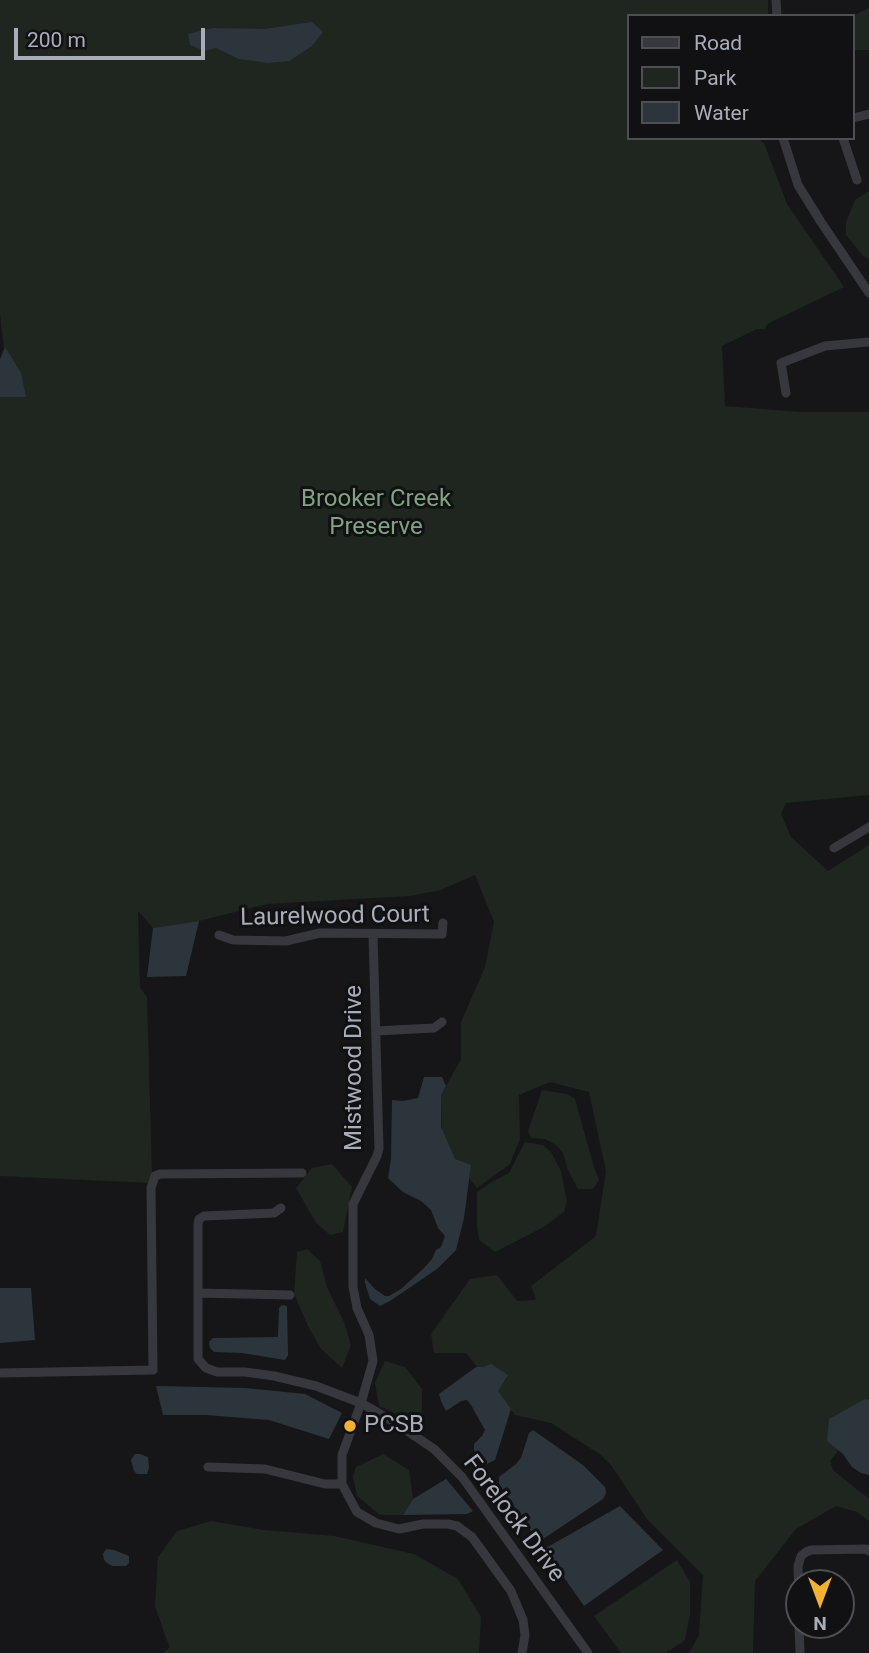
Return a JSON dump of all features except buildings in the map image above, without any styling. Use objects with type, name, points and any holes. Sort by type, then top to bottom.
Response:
[{"type":"street","points":[[784,140],[798,185],[869,293]]},
{"type":"street","points":[[844,140],[857,180]]},
{"type":"street","points":[[786,393],[781,363],[825,346],[869,342]]},
{"type":"street","points":[[834,848],[869,827]]},
{"type":"street","name":"Laurelwood Court","points":[[219,935],[233,940],[286,941],[320,933],[442,934],[443,923]]},
{"type":"street","name":"Mistwood Drive","points":[[342,1484],[342,1455],[373,1361],[369,1335],[357,1308],[353,1287],[353,1204],[379,1149],[373,934]]},
{"type":"street","points":[[376,1031],[434,1028],[442,1021]]},
{"type":"street","points":[[0,1373],[153,1370],[150,1188],[155,1176],[302,1173]]},
{"type":"street","points":[[281,1208],[274,1213],[204,1216],[199,1219],[198,1293],[290,1295]]},
{"type":"street","name":"Forelock Drive","points":[[198,1293],[198,1359],[206,1368],[217,1372],[274,1376],[316,1386],[361,1402],[433,1449],[462,1477],[588,1653]]},
{"type":"street","points":[[208,1467],[265,1469],[325,1485],[342,1484],[357,1512],[376,1523],[399,1529],[423,1524],[457,1526],[472,1537],[511,1591],[523,1620],[525,1635],[522,1653]]},
{"type":"street","points":[[798,1569],[801,1556],[811,1550],[869,1551]]},
{"type":"green space","name":"Brooker Creek Preserve","points":[[0,0],[768,0],[768,14],[628,14],[628,140],[760,140],[764,143],[787,204],[844,287],[767,324],[765,329],[757,329],[722,346],[725,406],[800,412],[869,412],[869,795],[786,803],[781,814],[791,837],[828,871],[869,845],[869,1413],[830,1461],[833,1470],[869,1498],[869,1521],[857,1512],[836,1506],[796,1529],[755,1581],[753,1653],[689,1653],[699,1635],[703,1575],[647,1519],[611,1465],[601,1455],[551,1423],[515,1415],[466,1353],[434,1353],[431,1334],[470,1279],[497,1275],[517,1301],[534,1300],[536,1299],[531,1286],[596,1236],[606,1171],[589,1092],[550,1082],[519,1095],[520,1139],[510,1164],[477,1188],[442,1143],[441,1095],[461,1059],[461,1022],[485,967],[494,922],[475,875],[438,891],[410,896],[267,904],[199,921],[153,928],[138,911],[140,987],[147,997],[152,1174],[149,1183],[0,1176],[0,397],[25,396],[5,348],[4,350],[0,314]]},
{"type":"green space","points":[[869,8],[869,50],[855,50],[855,15]]},
{"type":"green space","points":[[869,191],[869,259],[863,256],[846,235],[846,222],[855,200]]},
{"type":"green space","points":[[542,1090],[567,1094],[575,1099],[599,1180],[593,1189],[578,1189],[563,1153],[556,1145],[545,1139],[531,1138],[528,1131]]},
{"type":"green space","points":[[525,1142],[543,1145],[551,1152],[561,1171],[567,1202],[564,1212],[542,1228],[495,1252],[479,1240],[477,1192],[509,1173]]},
{"type":"green space","points":[[332,1164],[352,1187],[343,1232],[330,1235],[316,1223],[296,1188],[312,1168]]},
{"type":"green space","points":[[307,1249],[320,1261],[327,1287],[344,1322],[351,1345],[342,1368],[321,1349],[294,1294],[297,1252]]},
{"type":"green space","points":[[385,1361],[405,1367],[422,1389],[422,1415],[399,1415],[379,1406],[375,1383]]},
{"type":"green space","points":[[383,1454],[409,1470],[413,1499],[403,1515],[380,1515],[357,1496],[353,1477],[356,1467]]},
{"type":"green space","points":[[211,1521],[264,1530],[334,1536],[414,1554],[458,1579],[481,1617],[479,1653],[163,1653],[170,1647],[155,1606],[158,1557],[177,1531]]},
{"type":"green space","points":[[677,1560],[690,1582],[690,1614],[685,1640],[666,1653],[621,1653],[594,1616]]},
{"type":"water","points":[[312,22],[323,32],[312,46],[289,61],[268,63],[239,59],[216,48],[205,51],[190,45],[188,34],[213,28],[264,29]]},
{"type":"water","points":[[5,347],[21,373],[26,397],[0,397],[0,359]]},
{"type":"water","points":[[199,921],[186,976],[147,977],[153,928]]},
{"type":"water","points":[[424,1077],[442,1077],[446,1086],[441,1095],[441,1127],[455,1159],[471,1165],[464,1218],[456,1250],[437,1269],[380,1306],[370,1299],[365,1278],[375,1289],[389,1296],[424,1268],[441,1247],[445,1236],[438,1228],[431,1210],[421,1201],[403,1192],[388,1178],[392,1100],[418,1098]]},
{"type":"water","points":[[0,1288],[31,1288],[35,1340],[0,1343]]},
{"type":"water","points":[[282,1305],[287,1306],[288,1355],[285,1360],[242,1353],[214,1352],[210,1348],[209,1342],[213,1338],[278,1337],[279,1308]]},
{"type":"water","points":[[491,1364],[508,1375],[498,1391],[511,1409],[495,1460],[485,1465],[479,1462],[474,1444],[485,1430],[471,1405],[467,1400],[461,1401],[446,1411],[439,1394],[476,1367]]},
{"type":"water","points":[[156,1386],[245,1388],[305,1394],[342,1413],[329,1439],[269,1420],[163,1415]]},
{"type":"water","points":[[865,1399],[869,1400],[869,1475],[852,1467],[843,1454],[827,1441],[829,1419]]},
{"type":"water","points":[[533,1430],[583,1465],[605,1487],[606,1493],[603,1499],[540,1541],[499,1484],[499,1477],[521,1458],[529,1433]]},
{"type":"water","points":[[135,1454],[148,1457],[147,1474],[137,1474],[134,1471],[131,1460]]},
{"type":"water","points":[[446,1479],[473,1511],[467,1514],[403,1515],[413,1499]]},
{"type":"water","points":[[620,1506],[663,1550],[584,1606],[544,1549]]},
{"type":"water","points":[[106,1549],[129,1556],[129,1563],[126,1566],[112,1566],[107,1563],[103,1554]]},
{"type":"place","name":"PCSB","points":[[350,1426]]}]
